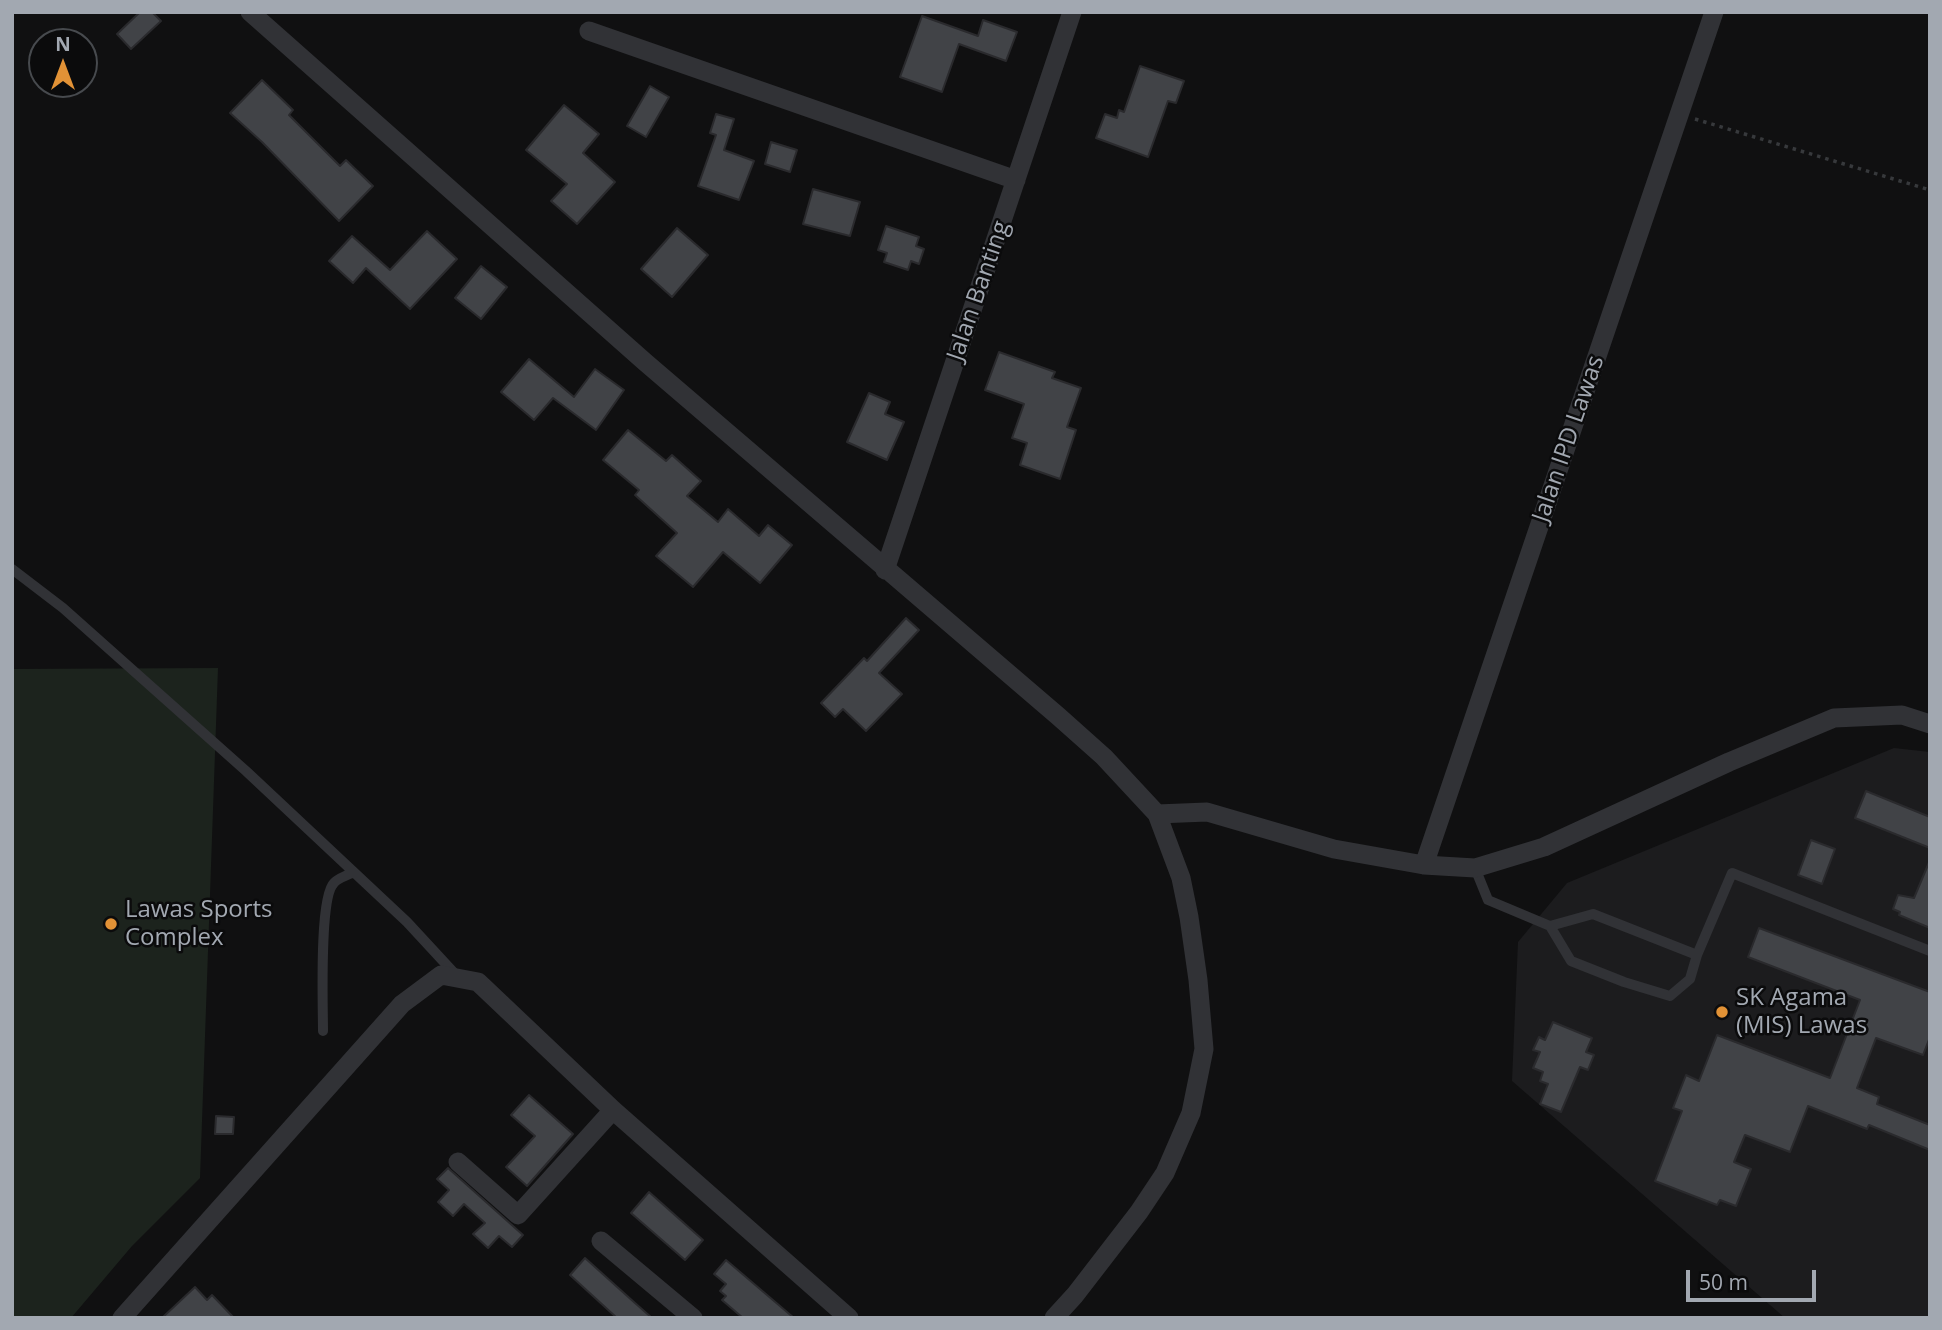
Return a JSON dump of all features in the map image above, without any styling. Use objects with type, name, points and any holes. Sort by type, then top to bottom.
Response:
[{"type":"street","points":[[250,12],[645,362],[1086,740],[1157,814],[1181,878],[1198,980],[1204,1049],[1191,1113],[1165,1172],[1139,1212],[1054,1318]]},
{"type":"street","name":"Jalan Banting","points":[[885,570],[1072,12]]},
{"type":"street","name":"Jalan IPD Lawas","points":[[1424,865],[1714,12]]},
{"type":"street","points":[[589,31],[1016,180]]},
{"type":"street","points":[[1157,814],[1207,812],[1334,849],[1424,865],[1475,869],[1544,847],[1834,718],[1902,715],[1930,724]]},
{"type":"street","points":[[122,1318],[402,1004],[441,975],[478,982],[612,1110],[844,1316]]},
{"type":"street","points":[[458,1162],[518,1215],[612,1110]]},
{"type":"street","points":[[601,1241],[693,1318]]},
{"type":"lane","points":[[12,569],[63,608],[318,836],[353,873],[407,922],[459,978]]},
{"type":"lane","points":[[1475,869],[1488,900],[1550,926],[1572,961],[1624,982],[1670,996],[1690,979],[1732,873],[1930,951]]},
{"type":"lane","points":[[323,1031],[324,925],[328,893],[333,883],[353,873]]},
{"type":"lane","points":[[1550,926],[1593,914],[1698,955]]},
{"type":"path","points":[[1679,115],[1930,190]]},
{"type":"shaded area","name":"Lawas Sports Complex","points":[[218,668],[200,1178],[132,1246],[71,1318],[12,1318],[12,669]]},
{"type":"shaded area","name":"SK Agama (MIS) Lawas","points":[[1894,748],[1930,752],[1930,1318],[1785,1318],[1512,1081],[1518,942],[1567,883]]},
{"type":"building","points":[[140,12],[152,12],[161,21],[131,49],[117,34]]},
{"type":"building","points":[[922,16],[978,36],[983,20],[1017,32],[1006,61],[959,44],[942,92],[900,77]]},
{"type":"building","points":[[1140,66],[1184,81],[1176,103],[1168,101],[1148,157],[1096,138],[1105,114],[1117,118],[1119,110],[1124,112]]},
{"type":"building","points":[[262,80],[293,110],[289,115],[340,166],[346,160],[373,186],[339,221],[230,113]]},
{"type":"building","points":[[650,86],[669,97],[646,137],[627,126]]},
{"type":"building","points":[[564,105],[599,134],[583,153],[615,182],[577,224],[551,201],[567,184],[526,150]]},
{"type":"building","points":[[716,114],[734,119],[724,150],[754,161],[739,200],[698,186],[716,135],[710,133]]},
{"type":"building","points":[[771,142],[797,150],[790,172],[765,164]]},
{"type":"building","points":[[813,189],[860,202],[850,236],[803,224]]},
{"type":"building","points":[[886,226],[919,237],[916,246],[924,249],[919,264],[911,261],[908,270],[884,262],[887,253],[878,250]]},
{"type":"building","points":[[677,228],[708,255],[672,297],[641,269]]},
{"type":"building","points":[[427,231],[457,259],[410,309],[366,268],[353,283],[329,261],[352,236],[390,270]]},
{"type":"building","points":[[481,266],[507,287],[481,319],[455,298]]},
{"type":"building","points":[[999,352],[1055,372],[1052,378],[1081,388],[1067,427],[1076,430],[1060,479],[1020,465],[1027,443],[1012,438],[1024,404],[985,390]]},
{"type":"building","points":[[529,359],[574,397],[595,369],[624,390],[596,430],[553,398],[534,420],[501,392]]},
{"type":"building","points":[[869,393],[890,402],[885,414],[904,422],[887,460],[847,442]]},
{"type":"building","points":[[628,430],[666,461],[672,455],[701,481],[687,496],[718,522],[728,509],[759,536],[768,525],[792,545],[760,583],[723,552],[693,587],[656,556],[677,533],[635,495],[639,490],[603,460]]},
{"type":"building","points":[[906,618],[919,630],[879,673],[902,694],[866,731],[843,709],[835,717],[821,703],[864,658],[867,661]]},
{"type":"building","points":[[1866,791],[1930,817],[1930,848],[1855,818]]},
{"type":"building","points":[[1811,840],[1835,849],[1822,884],[1798,875]]},
{"type":"building","points":[[1930,860],[1930,928],[1899,915],[1900,912],[1893,909],[1898,895],[1914,898]]},
{"type":"building","points":[[1759,928],[1930,992],[1930,1037],[1923,1055],[1876,1038],[1857,1088],[1879,1097],[1877,1104],[1930,1125],[1930,1150],[1869,1125],[1867,1129],[1808,1106],[1790,1152],[1745,1135],[1734,1162],[1751,1169],[1736,1206],[1720,1200],[1717,1205],[1655,1181],[1682,1111],[1673,1108],[1686,1075],[1699,1081],[1717,1035],[1830,1078],[1860,1000],[1748,957]]},
{"type":"building","points":[[1553,1022],[1592,1038],[1586,1052],[1594,1055],[1588,1070],[1580,1067],[1561,1112],[1540,1104],[1548,1084],[1540,1081],[1543,1072],[1533,1068],[1540,1052],[1533,1050],[1539,1037],[1545,1040]]},
{"type":"building","points":[[529,1095],[573,1134],[527,1186],[506,1167],[535,1136],[511,1115]]},
{"type":"building","points":[[216,1116],[234,1117],[233,1134],[215,1134]]},
{"type":"building","points":[[448,1168],[523,1235],[512,1247],[499,1236],[488,1248],[473,1234],[485,1223],[464,1204],[453,1216],[438,1202],[449,1190],[437,1179]]},
{"type":"building","points":[[649,1192],[703,1240],[685,1260],[631,1213]]},
{"type":"building","points":[[585,1258],[652,1318],[617,1318],[570,1275]]},
{"type":"building","points":[[726,1260],[794,1318],[743,1318],[722,1300],[726,1296],[720,1291],[726,1284],[714,1274]]},
{"type":"building","points":[[195,1287],[207,1300],[212,1295],[234,1318],[162,1318]]},
{"type":"place","name":"Lawas Sports Complex","points":[[111,924]]},
{"type":"place","name":"SK Agama (MIS) Lawas","points":[[1722,1012]]}]
